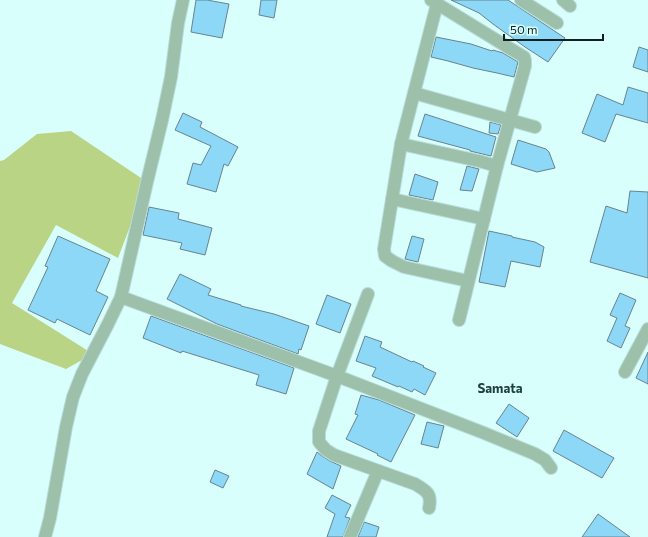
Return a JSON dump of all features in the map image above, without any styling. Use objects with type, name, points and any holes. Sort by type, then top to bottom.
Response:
[{"type":"street","points":[[45,537],[73,396],[82,374],[121,297],[171,77],[178,23],[183,0]]},
{"type":"street","points":[[521,0],[557,23]]},
{"type":"street","points":[[458,320],[484,219],[497,166],[525,66],[525,60],[524,57],[434,2],[401,144],[384,249],[386,256],[404,267],[468,281]]},
{"type":"street","points":[[414,93],[535,127]]},
{"type":"street","points":[[401,144],[497,166]]},
{"type":"street","points":[[392,199],[484,219]]},
{"type":"street","points":[[368,294],[337,376],[319,432],[319,442],[326,450],[334,455],[416,484],[428,492],[431,500],[429,508]]},
{"type":"street","points":[[121,297],[337,376],[535,454],[545,460],[551,468]]},
{"type":"street","points":[[625,372],[648,329]]},
{"type":"street","points":[[350,537],[378,471]]},
{"type":"green space","points":[[71,131],[147,182],[118,258],[56,225],[12,303],[93,354],[66,369],[0,344],[0,161],[4,160],[37,134]]},
{"type":"building","points":[[196,0],[207,0],[229,4],[222,38],[191,32]]},
{"type":"building","points":[[261,0],[277,0],[274,18],[259,15]]},
{"type":"building","points":[[451,0],[508,0],[565,38],[548,62],[479,13]]},
{"type":"building","points":[[436,37],[471,44],[503,53],[518,62],[514,77],[431,57]]},
{"type":"building","points":[[639,47],[648,50],[648,72],[633,67]]},
{"type":"building","points":[[628,87],[648,93],[648,123],[616,114],[605,142],[582,133],[597,94],[623,105]]},
{"type":"building","points":[[183,113],[202,122],[200,127],[238,147],[228,166],[224,164],[216,192],[187,184],[193,163],[201,165],[211,146],[175,130]]},
{"type":"building","points":[[425,114],[496,137],[491,156],[418,136]]},
{"type":"building","points":[[490,122],[501,125],[498,134],[489,133]]},
{"type":"building","points":[[518,140],[546,149],[549,152],[555,168],[537,172],[511,164]]},
{"type":"building","points":[[467,166],[479,169],[472,191],[460,190]]},
{"type":"building","points":[[415,174],[438,182],[433,200],[409,195]]},
{"type":"building","points":[[630,191],[648,192],[648,278],[590,262],[606,206],[627,213]]},
{"type":"building","points":[[149,207],[179,213],[178,219],[212,228],[205,255],[180,249],[182,243],[143,235]]},
{"type":"building","points":[[489,231],[535,242],[544,247],[540,267],[511,261],[505,287],[479,282]]},
{"type":"building","points":[[58,236],[110,259],[96,291],[108,297],[90,335],[57,319],[55,323],[28,310],[48,267],[45,266]]},
{"type":"building","points":[[412,236],[424,239],[418,262],[405,259]]},
{"type":"building","points":[[180,274],[211,289],[208,295],[241,306],[274,314],[309,326],[301,350],[299,349],[298,354],[217,324],[167,299]]},
{"type":"building","points":[[620,293],[636,300],[625,326],[630,328],[621,348],[607,341],[617,318],[610,315]]},
{"type":"building","points":[[327,295],[351,304],[340,333],[316,324]]},
{"type":"building","points":[[151,316],[294,368],[286,394],[256,385],[259,375],[182,351],[181,353],[143,338]]},
{"type":"building","points":[[365,336],[382,342],[380,347],[424,366],[423,367],[436,373],[425,395],[414,389],[412,392],[372,376],[376,368],[356,361]]},
{"type":"building","points":[[648,352],[648,384],[636,378]]},
{"type":"building","points":[[361,395],[379,400],[415,415],[391,462],[377,455],[378,454],[346,439],[358,415],[355,414]]},
{"type":"building","points":[[509,404],[529,418],[517,437],[496,423]]},
{"type":"building","points":[[427,422],[444,426],[438,448],[421,444]]},
{"type":"building","points":[[564,430],[614,458],[602,478],[553,451]]},
{"type":"building","points":[[317,452],[330,461],[341,466],[333,489],[307,474]]},
{"type":"building","points":[[215,470],[229,476],[223,488],[210,482]]},
{"type":"building","points":[[332,495],[351,505],[345,517],[350,518],[343,537],[327,537],[335,514],[325,508]]},
{"type":"building","points":[[598,514],[630,537],[582,537]]},
{"type":"building","points":[[364,522],[379,527],[376,537],[358,537]]},
{"type":"district","name":"Samata","points":[[500,388]]}]
